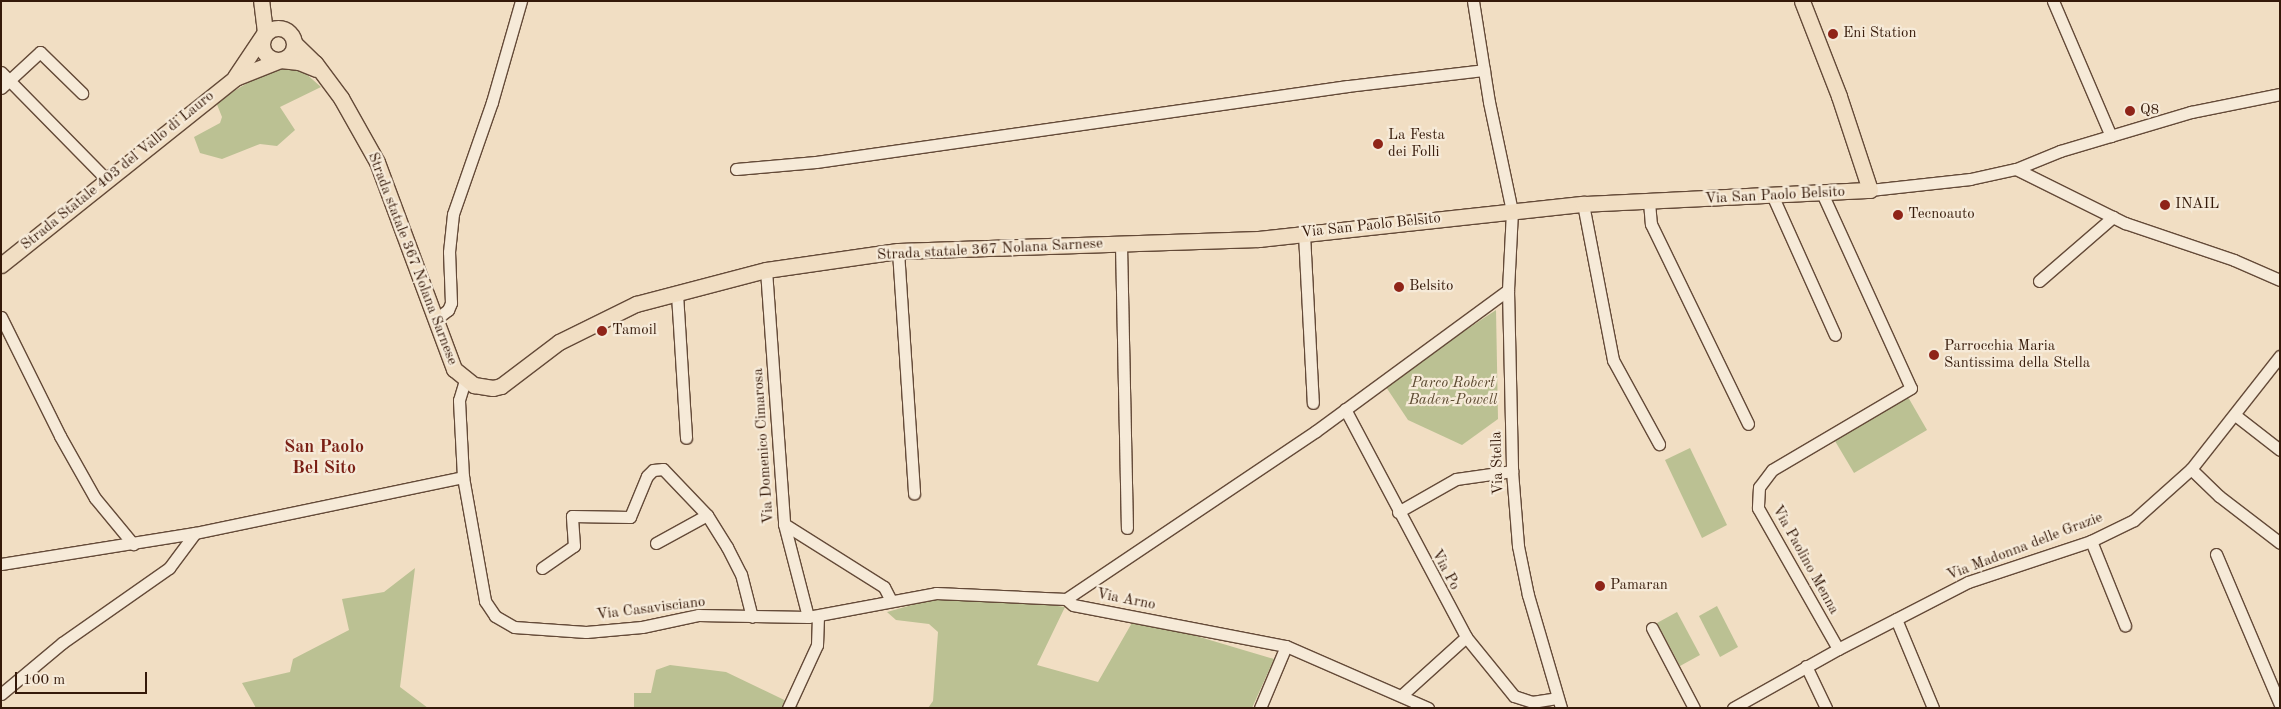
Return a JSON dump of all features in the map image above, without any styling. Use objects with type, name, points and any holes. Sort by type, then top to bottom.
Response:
[{"type":"main road","points":[[261,1],[286,30],[294,43],[291,52],[280,60]]},
{"type":"main road","points":[[261,1],[266,26],[263,38],[264,52],[270,58],[299,62],[321,72]]},
{"type":"main road","points":[[1802,1],[1839,96],[1870,190]]},
{"type":"main road","points":[[263,38],[272,29],[286,30]]},
{"type":"main road","name":"Strada Statale 403 del Vallo di Lauro","points":[[1,265],[234,78],[263,38]]},
{"type":"main road","name":"Strada statale 367 Nolana Sarnese","points":[[294,43],[321,72],[359,126],[377,162],[454,369],[465,380],[484,388],[501,386],[559,342],[636,304],[766,270],[898,251],[1259,239]]},
{"type":"main road","name":"Strada Statale 403 del Vallo di Lauro","points":[[234,78],[280,60]]},
{"type":"main road","name":"Via San Paolo Belsito","points":[[1259,239],[1512,210],[1583,204],[1773,197],[1870,190]]},
{"type":"street","points":[[436,319],[448,310],[451,303],[449,252],[453,214],[492,102],[521,1]]},
{"type":"street","name":"Via Stella","points":[[1473,1],[1484,70],[1512,210],[1508,290],[1512,471],[1518,546],[1559,703]]},
{"type":"street","points":[[2053,1],[2110,136]]},
{"type":"street","points":[[82,93],[40,52],[4,80],[106,179]]},
{"type":"street","points":[[736,169],[816,162],[1348,86],[1484,70]]},
{"type":"street","name":"Via San Paolo Belsito","points":[[1870,190],[1970,179],[2016,169],[2110,136],[2190,112],[2280,94]]},
{"type":"street","points":[[2016,169],[2112,217],[2280,280]]},
{"type":"street","name":"Via Paolino Menna","points":[[1822,194],[1911,388],[1772,470],[1759,487],[1758,508],[1838,649]]},
{"type":"street","points":[[1773,197],[1835,335]]},
{"type":"street","points":[[1649,202],[1651,224],[1748,424]]},
{"type":"street","points":[[1583,204],[1613,360],[1659,444]]},
{"type":"street","points":[[2039,280],[2112,217]]},
{"type":"street","points":[[1304,234],[1313,403]]},
{"type":"street","points":[[1121,244],[1128,528]]},
{"type":"street","points":[[898,251],[914,493]]},
{"type":"street","name":"Via Domenico Cimarosa","points":[[766,270],[784,524],[813,616],[817,645],[788,708]]},
{"type":"street","points":[[1066,599],[1179,526],[1508,290]]},
{"type":"street","points":[[677,294],[686,438]]},
{"type":"street","points":[[1,317],[60,436],[95,498],[133,544]]},
{"type":"street","name":"Via Madonna delle Grazie","points":[[1733,708],[1806,666],[1968,582],[2091,541],[2134,520],[2191,469],[2235,416],[2280,356]]},
{"type":"street","name":"Via Casavisciano","points":[[465,380],[459,400],[463,477],[485,601],[495,616],[514,627],[586,632],[642,627],[698,615],[752,617],[813,616]]},
{"type":"street","name":"Via Po","points":[[1344,409],[1466,637],[1514,696],[1532,702],[1559,703]]},
{"type":"street","points":[[2235,416],[2280,450]]},
{"type":"street","points":[[542,568],[574,546],[572,516],[630,517],[644,480],[658,468],[668,472],[707,515],[741,574],[752,617]]},
{"type":"street","points":[[2191,469],[2219,496],[2280,543]]},
{"type":"street","points":[[1398,512],[1456,479],[1512,471]]},
{"type":"street","points":[[1,564],[195,533],[463,477]]},
{"type":"street","points":[[656,543],[707,515]]},
{"type":"street","points":[[784,524],[884,587],[890,599]]},
{"type":"street","points":[[1,694],[62,643],[169,568],[195,533]]},
{"type":"street","points":[[2091,541],[2125,625]]},
{"type":"street","points":[[2216,554],[2280,705]]},
{"type":"street","name":"Via Arno","points":[[813,616],[890,599],[936,592],[1066,599],[1073,605],[1286,646],[1403,694],[1428,708]]},
{"type":"street","points":[[1896,619],[1934,708]]},
{"type":"street","points":[[1652,628],[1694,708]]},
{"type":"street","points":[[1403,694],[1466,637]]},
{"type":"street","points":[[1260,708],[1286,646]]},
{"type":"street","points":[[1806,666],[1826,708]]},
{"type":"green space","points":[[284,67],[304,72],[321,87],[280,107],[295,130],[277,146],[260,144],[222,159],[200,153],[194,137],[220,123],[222,117],[216,102],[267,71]]},
{"type":"green space","name":"Parco Robert Baden-Powell","points":[[1496,310],[1498,419],[1462,445],[1408,420],[1384,384]]},
{"type":"green space","points":[[1908,397],[1927,430],[1854,473],[1835,441]]},
{"type":"green space","points":[[1690,448],[1727,525],[1702,538],[1665,460]]},
{"type":"green space","points":[[415,568],[400,687],[428,708],[256,708],[242,683],[290,672],[293,659],[349,630],[342,599],[384,592]]},
{"type":"green space","points":[[937,598],[1021,601],[1065,607],[1037,665],[1098,682],[1133,621],[1166,627],[1274,659],[1252,708],[928,708],[933,701],[938,632],[929,624],[896,620],[887,612]]},
{"type":"green space","points":[[1717,606],[1738,647],[1720,657],[1699,616]]},
{"type":"green space","points":[[1677,612],[1700,655],[1680,666],[1657,623]]},
{"type":"green space","points":[[670,665],[726,672],[801,708],[634,708],[634,693],[651,693],[656,670]]},
{"type":"place","name":"Eni Station","points":[[1833,34]]},
{"type":"place","name":"Q8","points":[[2130,111]]},
{"type":"place","name":"La Festa dei Folli","points":[[1378,144]]},
{"type":"place","name":"INAIL","points":[[2165,205]]},
{"type":"place","name":"Tecnoauto","points":[[1898,215]]},
{"type":"place","name":"Belsito","points":[[1399,287]]},
{"type":"place","name":"Tamoil","points":[[602,331]]},
{"type":"place","name":"Parrocchia Maria Santissima della Stella","points":[[1934,355]]},
{"type":"place","name":"Pamaran","points":[[1600,586]]},
{"type":"district","name":"San Paolo Bel Sito","points":[[324,458]]}]
